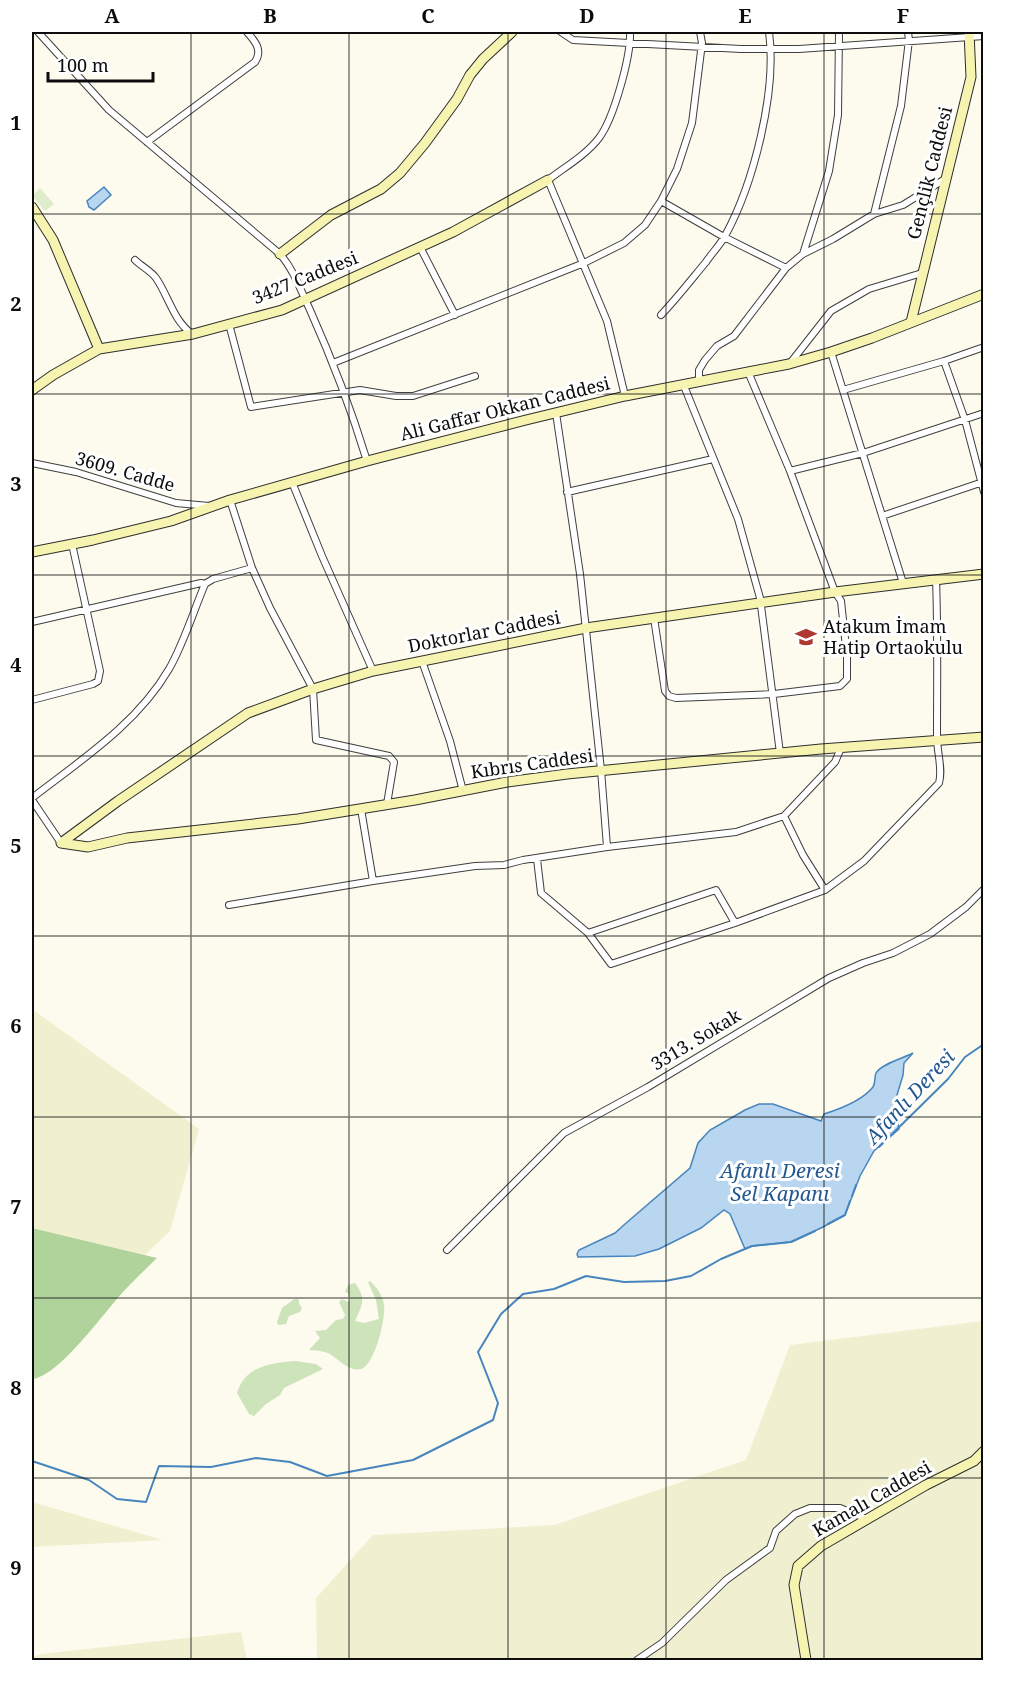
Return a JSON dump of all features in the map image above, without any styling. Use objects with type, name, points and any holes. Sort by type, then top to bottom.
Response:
[{"type":"street","points":[[38,32],[108,110],[280,254],[289,265],[345,393],[367,461]]},
{"type":"street","points":[[147,142],[255,62],[259,56],[259,49],[247,32]]},
{"type":"street","points":[[280,254],[331,215],[381,189],[400,173],[457,99],[470,75],[483,59],[512,32]]},
{"type":"street","points":[[561,32],[573,40],[771,49],[840,48],[970,34],[984,36]]},
{"type":"street","points":[[625,396],[607,321],[548,180],[579,157],[598,138],[619,90],[630,32]]},
{"type":"street","points":[[333,363],[584,263],[624,243],[645,225],[661,201],[677,169],[692,123],[701,47],[700,32]]},
{"type":"street","points":[[661,315],[681,294],[724,237],[741,200],[760,138],[770,85],[769,32]]},
{"type":"street","points":[[803,254],[829,171],[838,115],[839,32]]},
{"type":"street","points":[[874,214],[901,106],[908,32]]},
{"type":"street","name":"Gençlik Caddesi","points":[[911,322],[971,77],[970,34]]},
{"type":"street","points":[[699,383],[699,370],[705,360],[717,346],[734,336],[786,268],[803,254],[874,214],[903,205],[945,179]]},
{"type":"street","name":"3427 Caddesi","points":[[32,390],[53,375],[99,349],[193,334],[282,310],[453,232],[548,180]]},
{"type":"street","points":[[661,201],[724,237],[786,268]]},
{"type":"street","points":[[32,207],[53,240],[99,349]]},
{"type":"street","points":[[420,247],[455,315]]},
{"type":"street","points":[[135,260],[156,277],[171,309],[183,327],[193,334]]},
{"type":"street","points":[[789,364],[831,311],[868,289],[922,273]]},
{"type":"street","name":"Ali Gaffar Okkan Caddesi","points":[[32,552],[171,521],[230,500],[292,482],[556,413],[625,396],[749,374],[789,364],[831,352],[984,294]]},
{"type":"street","points":[[230,324],[251,407],[360,390],[396,396],[412,396],[475,376]]},
{"type":"street","points":[[843,390],[984,347]]},
{"type":"street","points":[[831,352],[903,583]]},
{"type":"street","points":[[944,360],[965,420],[984,492]]},
{"type":"street","points":[[654,618],[665,691],[669,696],[676,698],[774,694],[840,687],[847,679],[841,601],[835,592],[790,471],[749,374]]},
{"type":"street","points":[[684,386],[738,519],[761,603],[780,753]]},
{"type":"street","points":[[556,413],[586,628],[608,847]]},
{"type":"street","points":[[790,471],[862,453],[984,413]]},
{"type":"street","points":[[567,492],[713,459]]},
{"type":"street","name":"3609. Cadde","points":[[32,463],[76,472],[168,501],[210,507]]},
{"type":"street","points":[[292,482],[373,671]]},
{"type":"street","points":[[882,516],[982,482]]},
{"type":"street","points":[[230,500],[252,568],[270,608],[313,689],[316,740],[389,756],[394,762],[387,804]]},
{"type":"street","points":[[32,700],[98,681],[100,671],[72,544]]},
{"type":"street","points":[[61,843],[32,799],[112,736],[142,704],[169,669],[205,584],[213,579],[252,568]]},
{"type":"street","name":"Doktorlar Caddesi","points":[[61,843],[248,712],[373,671],[586,628],[835,592],[984,574]]},
{"type":"street","points":[[537,859],[541,893],[588,933],[611,964],[825,890],[864,861],[935,789],[941,777],[937,741],[939,656],[936,579]]},
{"type":"street","points":[[32,622],[201,583],[205,584]]},
{"type":"street","points":[[422,661],[450,741],[463,790]]},
{"type":"street","name":"Kıbrıs Caddesi","points":[[61,843],[88,847],[127,838],[298,819],[517,781],[601,770],[984,737]]},
{"type":"street","points":[[229,905],[475,866],[504,865],[608,847],[736,832],[784,816],[835,762],[841,748]]},
{"type":"street","points":[[361,808],[373,881]]},
{"type":"street","points":[[784,816],[803,855],[825,890]]},
{"type":"street","name":"3313. Sokak","points":[[447,1250],[564,1134],[648,1087],[801,993],[829,978],[893,953],[930,934],[966,907],[984,889]]},
{"type":"street","points":[[588,933],[716,890],[735,923]]},
{"type":"street","name":"Kamalı Caddesi","points":[[806,1660],[794,1584],[798,1566],[820,1546],[926,1485],[974,1461],[984,1450]]},
{"type":"street","points":[[637,1660],[662,1643],[726,1580],[770,1548],[776,1531],[795,1514],[810,1508],[840,1508],[867,1520]]},
{"type":"green space","points":[[40,188],[54,204],[45,211],[32,196]]},
{"type":"green space","points":[[32,1009],[199,1129],[170,1231],[145,1255],[32,1228]]},
{"type":"green space","points":[[32,1228],[157,1258],[124,1291],[68,1356],[43,1375],[32,1379]]},
{"type":"green space","points":[[370,1281],[381,1295],[384,1311],[375,1350],[366,1366],[361,1369],[352,1368],[328,1353],[309,1350],[320,1338],[315,1331],[326,1330],[336,1320],[343,1319],[345,1315],[339,1302],[342,1299],[348,1302],[350,1300],[348,1293],[345,1292],[348,1285],[355,1283],[362,1298],[355,1321],[364,1323],[379,1319],[376,1300],[368,1282]]},
{"type":"green space","points":[[294,1299],[299,1301],[302,1308],[300,1312],[289,1316],[286,1324],[278,1325],[282,1308]]},
{"type":"green space","points":[[983,1321],[983,1660],[317,1660],[316,1598],[373,1535],[554,1525],[746,1460],[790,1345]]},
{"type":"green space","points":[[295,1361],[316,1364],[323,1369],[284,1388],[280,1395],[254,1416],[249,1414],[237,1393],[246,1377],[268,1365]]},
{"type":"green space","points":[[32,1502],[163,1540],[32,1547]]},
{"type":"green space","points":[[241,1632],[247,1660],[32,1660],[32,1657],[41,1654]]},
{"type":"water","points":[[104,187],[111,195],[94,210],[89,207],[87,201]]},
{"type":"water","name":"Afanlı Deresi Sel Kapanı","points":[[913,1053],[904,1063],[903,1075],[894,1105],[899,1129],[874,1151],[860,1176],[845,1215],[791,1242],[752,1246],[745,1249],[730,1214],[724,1210],[701,1228],[659,1249],[635,1256],[578,1257],[579,1250],[615,1233],[690,1168],[698,1143],[710,1130],[759,1104],[773,1104],[821,1121],[824,1114],[850,1104],[868,1092],[874,1085],[876,1073],[883,1067]]},
{"type":"waterway","name":"Afanlı Deresi","points":[[879,1147],[948,1079],[965,1057],[984,1044]]},
{"type":"waterway","name":"Afanlı Deresi","points":[[852,1196],[856,1185]]},
{"type":"waterway","name":"Afanlı Deresi","points":[[828,1224],[845,1215],[850,1201]]},
{"type":"waterway","points":[[32,1461],[89,1480],[117,1499],[146,1502],[159,1466],[211,1467],[256,1458],[290,1462],[327,1476],[413,1460],[493,1420],[498,1403],[478,1352],[501,1314],[523,1294],[554,1289],[586,1276],[624,1282],[665,1281],[691,1276],[721,1259],[752,1246],[791,1242],[815,1231]]},
{"type":"place","name":"Atakum İmam Hatip Ortaokulu","points":[[806,637]]}]
